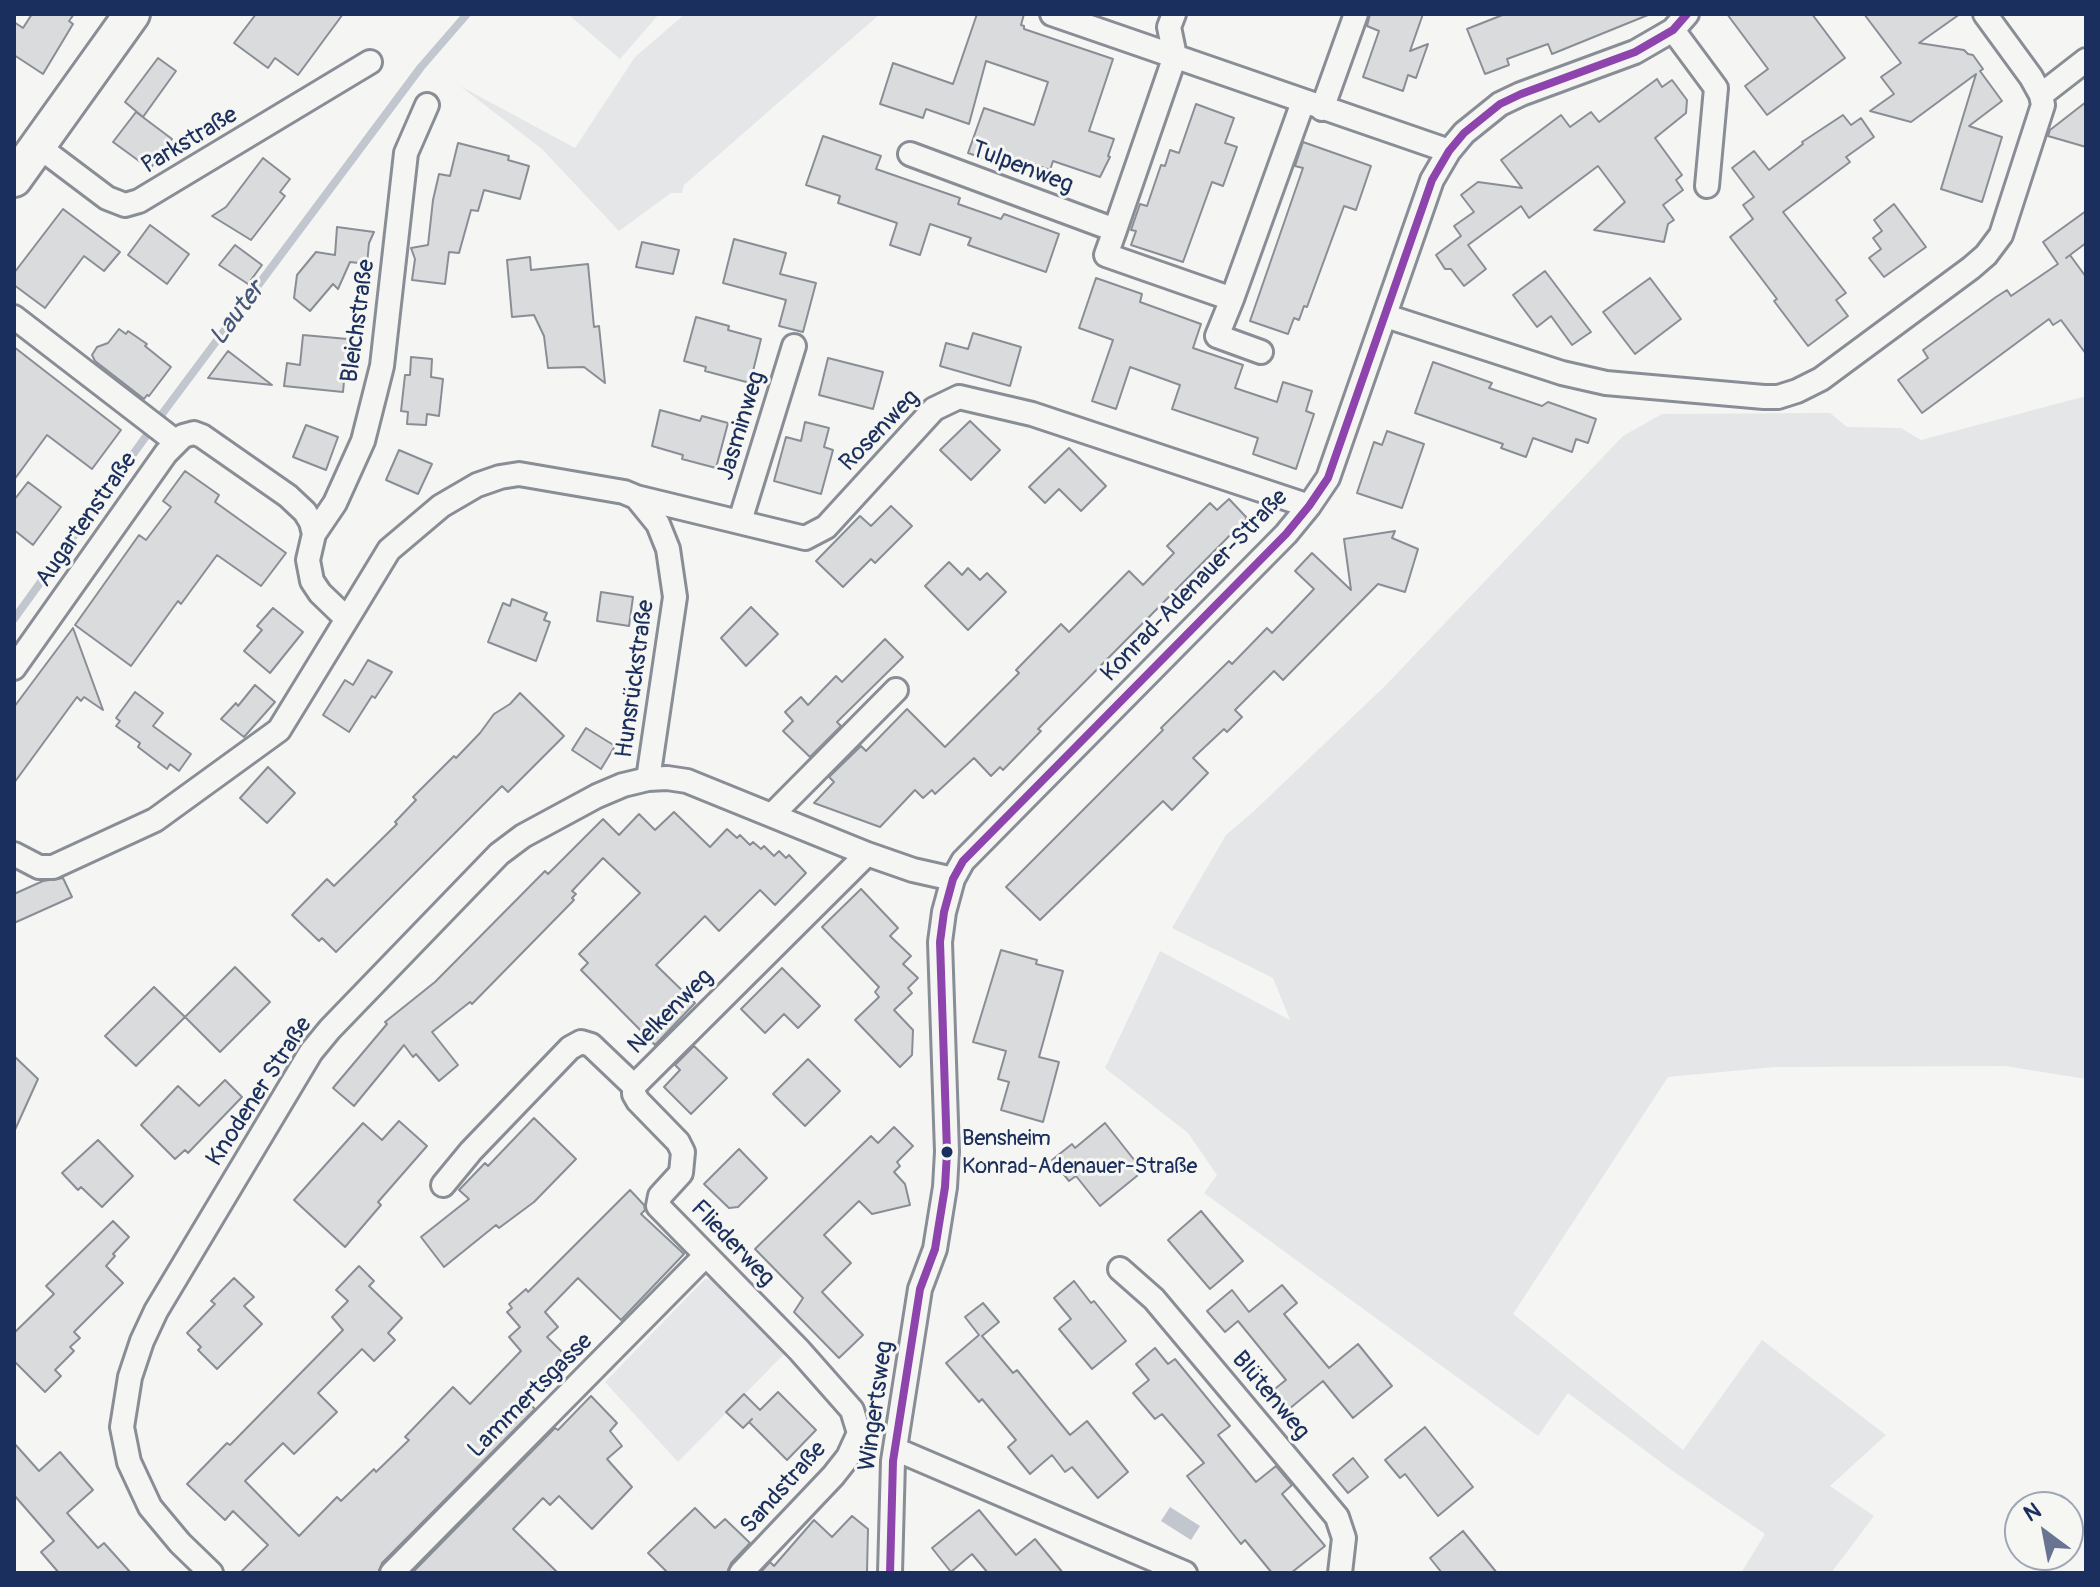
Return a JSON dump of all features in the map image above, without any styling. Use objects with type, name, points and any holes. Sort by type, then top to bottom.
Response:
[{"type":"main road","points":[[14,179],[132,14]]},
{"type":"street","points":[[1052,14],[1449,151]]},
{"type":"street","points":[[1174,14],[1169,27],[1175,56],[1106,255],[1232,299]]},
{"type":"street","points":[[1261,352],[1217,336],[1313,106],[1356,14]]},
{"type":"street","points":[[1386,316],[1562,373],[1606,383],[1778,397],[1821,379],[1971,268],[1997,243],[2043,105],[2031,77],[1985,14]]},
{"type":"street","points":[[1680,22],[1716,88],[1707,186]]},
{"type":"street","name":"Konrad-Adenauer-Straße","points":[[935,1249],[942,1220],[947,1152],[940,942],[953,879],[963,861],[1286,534],[1309,506],[1328,478],[1432,180],[1464,133],[1500,104],[1635,52],[1680,22]]},
{"type":"street","points":[[2041,95],[2086,60]]},
{"type":"street","name":"Parkstraße","points":[[38,146],[107,198],[125,205],[139,201],[370,62]]},
{"type":"street","name":"Bleichstraße","points":[[314,534],[335,503],[363,441],[382,366],[406,153],[427,105]]},
{"type":"street","name":"Tulpenweg","points":[[910,154],[1115,230]]},
{"type":"street","points":[[14,317],[171,438],[194,433],[288,496],[311,522],[314,534],[308,560],[312,581],[320,593],[353,610]]},
{"type":"street","name":"Jasminweg","points":[[740,521],[794,346]]},
{"type":"street","name":"Rosenweg","points":[[636,497],[805,538],[826,527],[934,409],[959,397],[1032,414],[1309,506]]},
{"type":"street","name":"Augartenstraße","points":[[14,668],[171,438]]},
{"type":"street","points":[[14,854],[39,867],[53,867],[155,820],[279,730],[389,550],[441,506],[477,485],[519,474],[624,492],[636,497]]},
{"type":"street","name":"Hunsrückstraße","points":[[636,497],[658,524],[668,549],[675,597],[648,779]]},
{"type":"street","points":[[773,814],[896,690]]},
{"type":"street","name":"Knodener Straße","points":[[211,1573],[180,1543],[150,1507],[129,1462],[122,1427],[130,1377],[142,1341],[156,1311],[296,1076],[330,1029],[499,854],[523,836],[623,785],[648,779],[687,781],[867,854],[913,870],[953,879]]},
{"type":"street","name":"Nelkenweg","points":[[443,1185],[471,1151],[570,1048],[581,1042],[591,1045],[634,1086],[867,854]]},
{"type":"street","name":"Fliederweg","points":[[634,1086],[638,1101],[678,1142],[683,1152],[681,1173],[660,1196],[658,1206],[799,1350],[852,1410],[859,1433]]},
{"type":"street","name":"Wingertsweg","points":[[890,1573],[895,1449],[920,1289],[935,1249]]},
{"type":"street","name":"Lammertsgasse","points":[[392,1573],[706,1255]]},
{"type":"street","name":"Blütenweg","points":[[1120,1269],[1154,1299],[1331,1509],[1344,1538],[1340,1573]]},
{"type":"street","name":"Sandstraße","points":[[741,1573],[833,1476],[848,1457],[859,1433]]},
{"type":"street","points":[[895,1449],[1185,1573]]},
{"type":"shaded area","points":[[568,14],[659,14],[620,59]]},
{"type":"shaded area","points":[[685,14],[880,14],[684,185],[682,193],[671,193],[619,231],[542,149],[460,86],[575,148],[635,57]]},
{"type":"shaded area","points":[[2086,396],[2086,1079],[2005,1066],[1775,1067],[1668,1077],[1513,1314],[1683,1450],[1762,1340],[1886,1435],[1830,1486],[1874,1516],[1831,1573],[1741,1573],[1765,1534],[1670,1469],[1568,1393],[1538,1436],[1204,1193],[1217,1175],[1188,1133],[1105,1068],[1160,951],[1290,1020],[1273,978],[1172,928],[1226,835],[1386,685],[1623,436],[1662,414],[1830,413],[1847,427],[1901,428],[1921,440]]},
{"type":"shaded area","points":[[705,1279],[717,1279],[786,1352],[678,1462],[605,1382]]},
{"type":"shaded area","points":[[1170,1507],[1200,1526],[1191,1540],[1161,1521]]},
{"type":"building","points":[[32,14],[74,14],[69,21],[73,24],[43,74],[14,55],[14,22],[23,28]]},
{"type":"building","points":[[256,14],[343,14],[298,75],[275,58],[268,68],[234,43]]},
{"type":"building","points":[[977,14],[1024,14],[1021,25],[1024,29],[1113,59],[1089,131],[1114,139],[1110,157],[1100,177],[1053,161],[1050,170],[1022,160],[1018,170],[968,153],[984,108],[1034,125],[1048,82],[986,61],[969,124],[926,109],[923,118],[880,104],[893,63],[953,84]]},
{"type":"building","points":[[1370,14],[1423,14],[1410,51],[1428,44],[1416,78],[1408,75],[1403,91],[1363,77],[1379,31],[1367,26]]},
{"type":"building","points":[[1505,14],[1648,15],[1552,54],[1548,44],[1507,59],[1509,65],[1485,74],[1467,29]]},
{"type":"building","points":[[1727,14],[1812,14],[1845,58],[1767,115],[1745,86],[1768,69]]},
{"type":"building","points":[[1864,14],[1960,14],[1919,43],[1964,50],[1973,55],[1983,69],[1980,71],[2002,101],[1969,126],[2002,137],[1982,202],[1941,189],[1976,74],[1911,122],[1870,111],[1894,94],[1881,77],[1901,63]]},
{"type":"building","points":[[158,58],[176,71],[143,117],[125,102]]},
{"type":"building","points":[[1657,79],[1662,87],[1672,80],[1687,100],[1686,113],[1655,138],[1682,175],[1676,180],[1683,190],[1663,205],[1674,220],[1668,224],[1664,242],[1594,230],[1625,202],[1598,166],[1529,218],[1521,206],[1468,245],[1486,269],[1464,286],[1451,269],[1445,269],[1436,255],[1461,236],[1454,226],[1474,212],[1461,195],[1478,182],[1522,188],[1501,160],[1561,115],[1570,127],[1591,112],[1599,122]]},
{"type":"building","points":[[2086,102],[2086,147],[2048,136],[2050,130]]},
{"type":"building","points":[[1196,104],[1234,118],[1225,143],[1237,147],[1223,186],[1212,182],[1183,262],[1131,245],[1136,231],[1131,230],[1140,204],[1147,206],[1161,165],[1165,166],[1170,150],[1179,153]]},
{"type":"building","points":[[136,112],[172,139],[150,169],[113,142]]},
{"type":"building","points":[[1843,115],[1851,125],[1861,118],[1874,137],[1846,157],[1850,162],[1783,212],[1846,293],[1836,300],[1848,316],[1808,346],[1730,237],[1753,219],[1743,205],[1754,197],[1732,168],[1754,151],[1769,170],[1802,142]]},
{"type":"building","points":[[823,136],[881,156],[876,169],[960,198],[958,204],[1001,219],[1004,214],[1059,234],[1046,272],[968,245],[971,238],[930,224],[920,255],[890,245],[897,223],[838,203],[840,196],[806,185]]},
{"type":"building","points":[[1303,142],[1371,166],[1356,210],[1344,206],[1307,307],[1304,306],[1299,320],[1294,318],[1288,334],[1250,321],[1303,168],[1295,166]]},
{"type":"building","points":[[458,143],[509,156],[508,160],[529,166],[520,199],[484,190],[478,211],[471,210],[459,253],[449,252],[445,284],[412,280],[415,259],[411,248],[428,245],[439,174],[450,176]]},
{"type":"building","points":[[263,158],[290,179],[280,192],[285,196],[251,240],[212,216],[226,207]]},
{"type":"building","points":[[1894,204],[1926,247],[1884,277],[1869,258],[1881,249],[1873,238],[1882,231],[1874,220]]},
{"type":"building","points":[[63,209],[120,252],[104,271],[84,256],[45,308],[14,285],[14,273]]},
{"type":"building","points":[[2086,211],[2086,243],[2070,255],[2086,277],[2086,354],[2061,320],[2053,325],[2049,319],[1922,413],[1898,380],[1928,358],[1923,350],[1996,297],[2007,290],[2011,296],[2058,264],[2043,242]]},
{"type":"building","points":[[150,225],[189,254],[167,284],[128,255]]},
{"type":"building","points":[[337,227],[374,232],[369,243],[367,264],[350,262],[338,289],[333,284],[310,311],[294,298],[297,275],[316,252],[335,255]]},
{"type":"building","points":[[734,239],[786,253],[780,274],[816,283],[803,332],[779,326],[786,300],[723,283]]},
{"type":"building","points":[[642,242],[679,250],[673,274],[636,267]]},
{"type":"building","points":[[235,245],[262,265],[248,284],[219,265]]},
{"type":"building","points":[[530,257],[531,270],[588,264],[594,327],[599,326],[605,383],[584,367],[548,368],[544,336],[534,315],[512,317],[507,260]]},
{"type":"building","points":[[1545,271],[1591,332],[1572,345],[1551,316],[1537,327],[1513,295]]},
{"type":"building","points":[[1096,278],[1142,294],[1140,302],[1201,324],[1193,348],[1243,365],[1235,388],[1277,402],[1283,382],[1312,391],[1306,411],[1314,414],[1296,469],[1253,454],[1258,438],[1172,409],[1180,385],[1130,367],[1116,409],[1092,401],[1113,340],[1079,328]]},
{"type":"building","points":[[1650,278],[1681,319],[1635,354],[1603,312]]},
{"type":"building","points":[[696,317],[761,339],[750,383],[705,371],[706,367],[684,361]]},
{"type":"building","points":[[119,329],[126,334],[128,331],[147,344],[145,346],[171,367],[144,399],[95,361],[92,355],[97,347],[108,343]]},
{"type":"building","points":[[973,333],[1021,347],[1010,386],[940,366],[946,343],[968,349]]},
{"type":"building","points":[[303,335],[348,339],[343,392],[284,386],[287,363],[300,365]]},
{"type":"building","points":[[14,347],[121,430],[92,469],[47,435],[14,480]]},
{"type":"building","points":[[228,351],[272,385],[208,378]]},
{"type":"building","points":[[411,357],[432,359],[431,377],[443,379],[439,416],[427,414],[426,425],[407,424],[408,412],[401,411],[405,375],[410,375]]},
{"type":"building","points":[[828,358],[883,372],[873,409],[819,395]]},
{"type":"building","points":[[1433,362],[1492,383],[1489,388],[1542,406],[1548,402],[1596,419],[1588,443],[1576,439],[1572,452],[1533,438],[1526,457],[1501,448],[1503,444],[1415,413]]},
{"type":"building","points":[[660,410],[700,421],[702,416],[728,423],[716,468],[682,459],[683,455],[652,446]]},
{"type":"building","points":[[970,421],[1000,450],[971,480],[940,450]]},
{"type":"building","points":[[805,422],[829,428],[824,447],[833,450],[821,494],[774,481],[786,437],[801,441]]},
{"type":"building","points":[[306,425],[338,437],[326,470],[293,457]]},
{"type":"building","points":[[1387,431],[1424,444],[1402,508],[1357,493],[1374,442],[1382,445]]},
{"type":"building","points":[[1069,448],[1106,486],[1081,511],[1059,489],[1045,503],[1029,487]]},
{"type":"building","points":[[399,450],[432,464],[418,494],[386,480]]},
{"type":"building","points":[[185,471],[219,495],[215,502],[286,553],[261,586],[217,555],[181,604],[178,601],[131,666],[75,625],[139,535],[146,540],[171,507],[163,501]]},
{"type":"building","points":[[28,482],[61,507],[33,545],[14,530],[14,500]]},
{"type":"building","points":[[1229,499],[1247,518],[1038,729],[1041,731],[1003,770],[1000,767],[991,776],[974,758],[935,794],[932,790],[923,798],[915,790],[880,827],[814,803],[834,782],[829,777],[861,746],[866,751],[907,709],[945,747],[1019,673],[1016,670],[1061,624],[1069,632],[1129,571],[1143,585],[1174,553],[1167,546],[1210,503],[1217,510]]},
{"type":"building","points":[[891,506],[912,526],[875,563],[871,559],[843,587],[816,561],[860,516],[871,526]]},
{"type":"building","points":[[1395,531],[1392,538],[1418,549],[1405,592],[1378,584],[1283,680],[1274,671],[1235,710],[1242,717],[1193,758],[1208,773],[1172,810],[1163,801],[1040,920],[1006,887],[1229,661],[1232,664],[1267,628],[1272,633],[1314,589],[1295,571],[1312,553],[1351,590],[1344,539]]},
{"type":"building","points":[[949,562],[962,575],[968,568],[980,580],[987,573],[1006,592],[968,630],[925,586]]},
{"type":"building","points":[[601,592],[633,597],[629,626],[597,621]]},
{"type":"building","points":[[512,599],[547,613],[544,620],[550,622],[536,661],[488,642],[503,603],[510,606]]},
{"type":"building","points":[[751,607],[778,634],[746,666],[721,638]]},
{"type":"building","points":[[273,608],[303,632],[270,673],[244,651],[262,630],[257,626]]},
{"type":"building","points":[[73,628],[103,710],[84,697],[81,701],[77,697],[14,783],[14,707]]},
{"type":"building","points":[[885,639],[903,657],[837,722],[841,726],[810,757],[783,731],[793,721],[785,712],[801,697],[808,705],[836,676],[842,682]]},
{"type":"building","points":[[368,660],[392,672],[349,732],[323,715],[345,680],[353,685]]},
{"type":"building","points":[[255,685],[275,702],[244,737],[221,719],[236,703],[238,706]]},
{"type":"building","points":[[135,692],[163,713],[153,726],[191,754],[179,771],[170,764],[167,769],[138,747],[140,743],[116,726],[120,721],[116,718]]},
{"type":"building","points":[[520,693],[564,736],[508,792],[502,786],[336,952],[322,938],[319,941],[292,915],[327,879],[334,886],[397,824],[395,822],[416,800],[413,797],[454,756],[456,758],[494,714]]},
{"type":"building","points":[[586,728],[615,746],[601,769],[572,750]]},
{"type":"building","points":[[268,767],[295,793],[267,823],[240,798]]},
{"type":"building","points":[[674,812],[710,847],[727,829],[737,838],[740,835],[750,845],[753,842],[761,849],[764,846],[774,856],[779,851],[786,858],[789,855],[806,873],[775,905],[760,890],[719,931],[705,916],[656,965],[695,1003],[655,1045],[581,970],[588,963],[579,954],[640,893],[603,858],[572,891],[576,894],[572,898],[574,900],[472,1004],[470,1002],[432,1032],[458,1065],[439,1081],[404,1045],[354,1106],[333,1088],[387,1024],[385,1022],[435,982],[545,871],[548,874],[603,819],[619,835],[639,814],[655,830]]},
{"type":"building","points":[[63,878],[72,897],[14,923],[14,894],[43,881]]},
{"type":"building","points":[[861,889],[898,928],[890,936],[911,956],[903,964],[918,978],[908,988],[912,993],[894,1010],[913,1030],[912,1055],[900,1067],[855,1020],[879,997],[875,992],[879,987],[822,927]]},
{"type":"building","points":[[1001,950],[1063,971],[1039,1057],[1059,1062],[1043,1122],[1001,1110],[1009,1082],[998,1079],[1006,1051],[973,1042]]},
{"type":"building","points":[[235,967],[270,1002],[220,1052],[185,1017]]},
{"type":"building","points":[[782,968],[820,1006],[798,1028],[784,1014],[765,1033],[741,1009]]},
{"type":"building","points":[[154,987],[185,1017],[136,1066],[105,1036]]},
{"type":"building","points":[[694,1046],[727,1078],[691,1114],[664,1087],[680,1070],[675,1065]]},
{"type":"building","points":[[14,1056],[38,1079],[14,1132]]},
{"type":"building","points":[[808,1059],[840,1091],[805,1126],[773,1094]]},
{"type":"building","points":[[225,1080],[242,1097],[188,1153],[185,1150],[175,1159],[141,1125],[178,1086],[199,1106]]},
{"type":"building","points":[[534,1118],[576,1159],[534,1202],[499,1228],[496,1225],[444,1267],[421,1237],[469,1199],[459,1190],[485,1163],[488,1166]]},
{"type":"building","points":[[399,1121],[427,1146],[378,1202],[381,1205],[345,1247],[294,1200],[363,1123],[382,1140]]},
{"type":"building","points":[[1105,1123],[1143,1171],[1100,1206],[1076,1176],[1069,1181],[1052,1160],[1072,1144],[1075,1148]]},
{"type":"building","points":[[894,1127],[913,1146],[897,1162],[900,1166],[894,1172],[905,1184],[910,1205],[872,1214],[859,1201],[824,1235],[851,1263],[822,1292],[863,1335],[839,1358],[794,1312],[803,1298],[755,1249],[871,1136],[878,1143]]},
{"type":"building","points":[[98,1140],[133,1176],[102,1207],[81,1187],[78,1190],[62,1173]]},
{"type":"building","points":[[739,1149],[767,1178],[738,1207],[729,1208],[704,1184]]},
{"type":"building","points":[[630,1190],[644,1205],[645,1210],[641,1214],[684,1254],[621,1320],[578,1278],[545,1312],[558,1327],[547,1337],[564,1354],[522,1397],[535,1409],[382,1563],[378,1573],[240,1573],[268,1545],[233,1511],[225,1520],[187,1484],[227,1443],[230,1445],[343,1330],[332,1317],[348,1301],[336,1290],[359,1266],[374,1281],[369,1286],[402,1318],[388,1333],[395,1340],[374,1361],[362,1349],[318,1393],[337,1412],[294,1454],[283,1443],[245,1481],[299,1536],[337,1497],[341,1501],[374,1469],[376,1472],[409,1440],[405,1437],[453,1387],[470,1404],[521,1351],[509,1337],[520,1327],[507,1312],[512,1308],[509,1304],[526,1289],[528,1292]]},
{"type":"building","points":[[1201,1211],[1243,1261],[1210,1289],[1168,1240]]},
{"type":"building","points":[[113,1221],[129,1237],[106,1266],[123,1283],[74,1332],[80,1338],[70,1347],[74,1351],[55,1370],[61,1376],[45,1392],[14,1361],[14,1333],[54,1294],[46,1286]]},
{"type":"building","points":[[234,1278],[254,1297],[244,1306],[262,1324],[217,1369],[198,1350],[201,1347],[187,1333],[215,1304],[211,1301]]},
{"type":"building","points":[[1074,1281],[1126,1341],[1092,1369],[1059,1329],[1071,1319],[1054,1298]]},
{"type":"building","points":[[1282,1285],[1297,1303],[1284,1314],[1329,1368],[1358,1344],[1392,1386],[1353,1418],[1323,1381],[1283,1414],[1267,1395],[1286,1380],[1238,1321],[1225,1332],[1207,1311],[1232,1290],[1249,1312]]},
{"type":"building","points":[[983,1303],[999,1322],[982,1336],[1013,1373],[1017,1370],[1070,1435],[1087,1421],[1128,1472],[1098,1498],[1072,1467],[1065,1472],[1052,1455],[1030,1474],[1008,1447],[1016,1440],[982,1399],[979,1402],[946,1363],[979,1335],[965,1317]]},
{"type":"building","points":[[1155,1348],[1168,1364],[1175,1359],[1230,1426],[1218,1435],[1256,1482],[1276,1466],[1292,1485],[1282,1494],[1325,1546],[1291,1573],[1272,1573],[1245,1540],[1241,1544],[1187,1476],[1204,1463],[1162,1414],[1155,1419],[1133,1393],[1149,1380],[1136,1364]]},
{"type":"building","points":[[778,1392],[816,1430],[787,1460],[749,1422],[743,1428],[726,1412],[744,1394],[760,1410]]},
{"type":"building","points":[[591,1396],[617,1423],[610,1431],[622,1446],[607,1459],[632,1487],[592,1529],[559,1496],[550,1505],[543,1498],[513,1529],[558,1573],[412,1573],[555,1428],[558,1430]]},
{"type":"building","points":[[1425,1427],[1473,1487],[1438,1516],[1405,1474],[1400,1478],[1385,1460]]},
{"type":"building","points":[[14,1443],[39,1471],[60,1452],[93,1490],[67,1513],[98,1548],[104,1543],[131,1573],[59,1573],[41,1552],[54,1541],[14,1495]]},
{"type":"building","points":[[1353,1458],[1368,1477],[1348,1493],[1333,1475]]},
{"type":"building","points":[[695,1508],[715,1528],[725,1519],[750,1543],[731,1563],[727,1573],[668,1573],[648,1553]]},
{"type":"building","points":[[979,1510],[1016,1555],[1035,1539],[1063,1573],[988,1573],[972,1554],[951,1572],[932,1548]]},
{"type":"building","points":[[852,1516],[868,1529],[867,1573],[760,1573],[770,1562],[774,1566],[814,1520],[832,1537]]},
{"type":"building","points":[[1463,1531],[1497,1573],[1442,1573],[1430,1558]]},
{"type":"waterway","name":"Lauter","points":[[14,619],[165,410],[421,67],[467,14]]},
{"type":"transit line","points":[[890,1573],[893,1461],[920,1289],[935,1249],[945,1187],[947,1152],[940,942],[953,879],[963,861],[1286,534],[1309,506],[1328,478],[1432,180],[1464,133],[1500,104],[1521,94],[1635,52],[1673,30],[1687,14]]},
{"type":"place","name":"Bensheim Konrad-Adenauer-Straße","points":[[947,1152]]}]
